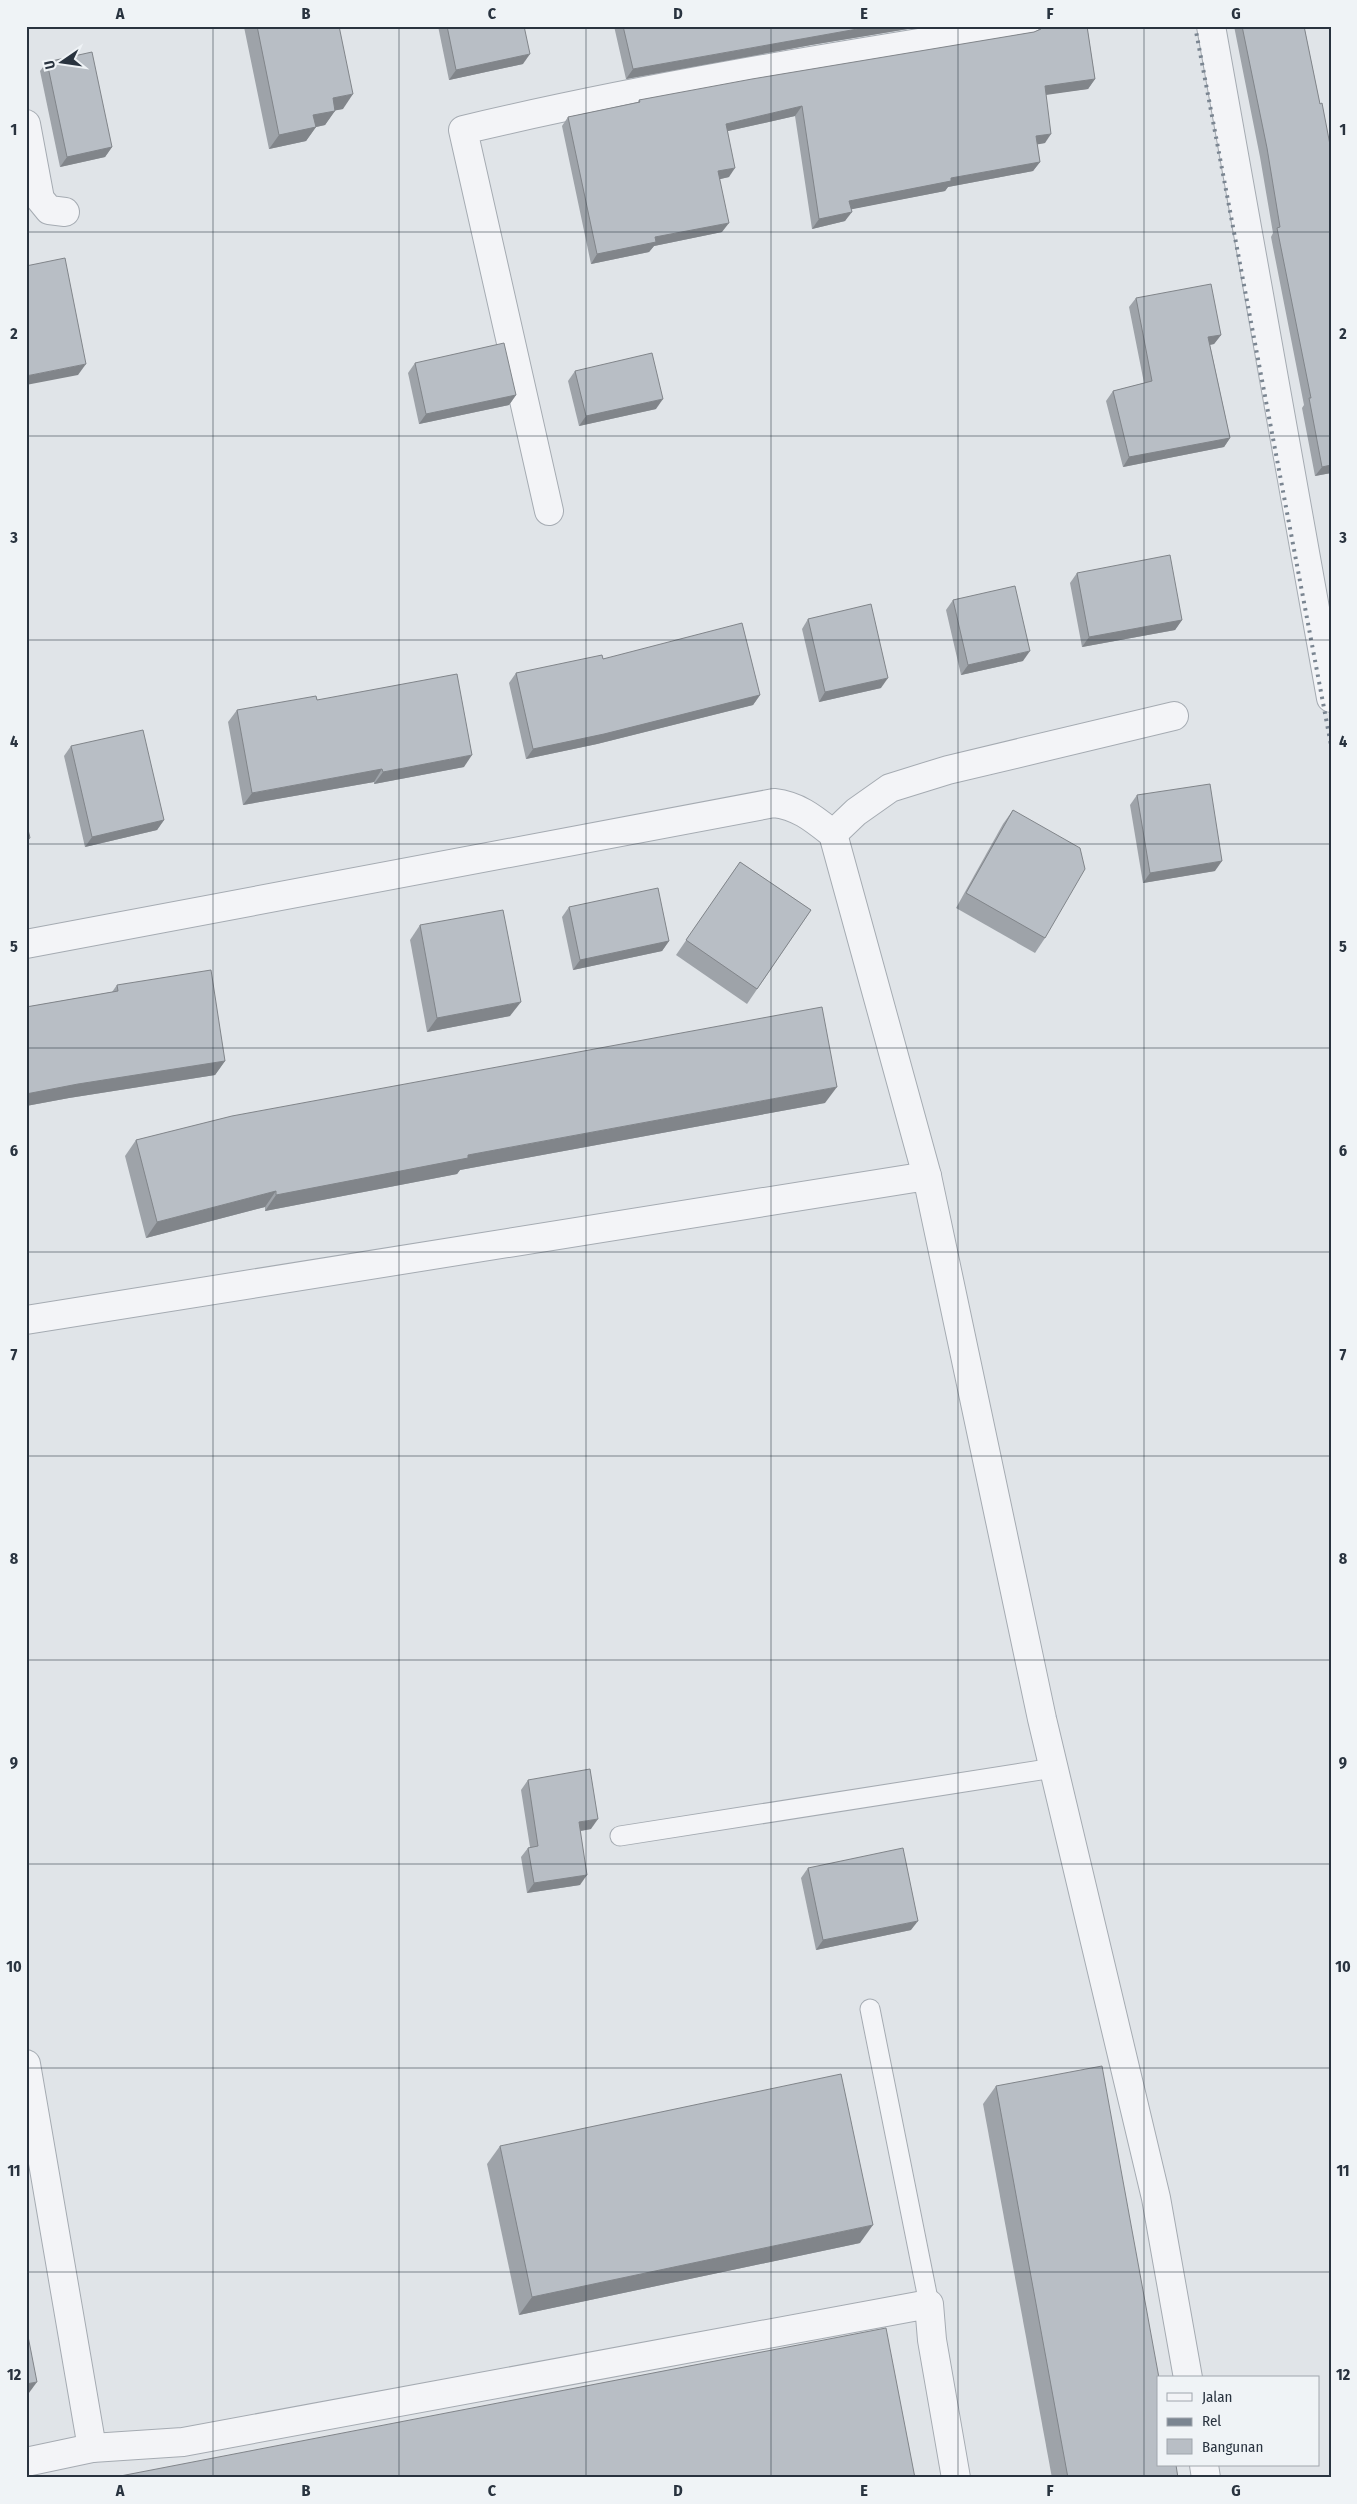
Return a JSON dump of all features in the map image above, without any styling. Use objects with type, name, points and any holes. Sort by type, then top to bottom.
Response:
[{"type":"street","points":[[549,512],[463,130],[537,112],[868,51],[1025,26]]},
{"type":"street","points":[[1211,26],[1331,698]]},
{"type":"street","points":[[26,124],[40,199],[49,210],[65,212]]},
{"type":"street","points":[[833,834],[856,812],[890,788],[948,770],[1174,716]]},
{"type":"street","points":[[26,944],[774,803],[791,805],[808,814],[833,834],[927,1176],[1054,1768],[1156,2198],[1188,2376]]},
{"type":"street","points":[[26,1320],[927,1176]]},
{"type":"street","points":[[26,2064],[92,2448]]},
{"type":"street","points":[[26,2462],[92,2448],[183,2442],[929,2304],[932,2340],[956,2478]]},
{"type":"lane","points":[[620,1836],[1054,1768]]},
{"type":"lane","points":[[870,2009],[929,2304]]},
{"type":"building","points":[[257,26],[339,26],[353,94],[333,98],[335,111],[313,115],[316,127],[279,135]]},
{"type":"building","points":[[447,26],[524,26],[530,54],[456,70]]},
{"type":"building","points":[[623,26],[874,26],[633,69]]},
{"type":"building","points":[[1043,26],[1087,26],[1095,79],[1045,86],[1051,134],[1036,136],[1040,162],[951,178],[951,181],[849,201],[852,212],[819,219],[802,106],[726,124],[735,168],[718,171],[729,223],[655,237],[656,242],[597,254],[568,117],[640,102],[639,100],[752,79],[1034,32]]},
{"type":"building","points":[[1242,26],[1304,26],[1331,150],[1331,465],[1322,467],[1309,398],[1311,398],[1277,228],[1280,227],[1267,148]]},
{"type":"building","points":[[92,52],[112,147],[67,157],[47,62]]},
{"type":"building","points":[[65,258],[86,364],[26,376],[26,266]]},
{"type":"building","points":[[1211,284],[1221,335],[1208,337],[1230,438],[1129,457],[1113,391],[1152,381],[1136,298]]},
{"type":"building","points":[[504,343],[516,395],[426,414],[415,363]]},
{"type":"building","points":[[652,353],[663,399],[586,416],[575,371]]},
{"type":"building","points":[[1170,555],[1182,620],[1089,637],[1077,573]]},
{"type":"building","points":[[1015,586],[1030,651],[968,665],[953,600]]},
{"type":"building","points":[[871,604],[888,678],[825,692],[808,619]]},
{"type":"building","points":[[742,623],[760,695],[604,734],[533,749],[516,673],[602,655],[603,659]]},
{"type":"building","points":[[457,674],[472,755],[383,772],[382,769],[252,793],[237,710],[316,696],[317,700]]},
{"type":"building","points":[[143,730],[164,820],[92,837],[71,746]]},
{"type":"building","points":[[1210,784],[1222,861],[1150,873],[1137,795]]},
{"type":"building","points":[[1013,810],[1080,848],[1085,869],[1045,938],[966,893]]},
{"type":"building","points":[[26,821],[30,838],[26,839]]},
{"type":"building","points":[[740,862],[811,910],[757,989],[686,940]]},
{"type":"building","points":[[658,888],[669,941],[580,960],[569,907]]},
{"type":"building","points":[[503,910],[521,1002],[437,1018],[420,925]]},
{"type":"building","points":[[211,970],[225,1061],[26,1094],[26,1007],[118,991],[117,985]]},
{"type":"building","points":[[822,1007],[837,1087],[468,1155],[468,1158],[276,1195],[276,1191],[157,1222],[136,1140],[232,1116]]},
{"type":"building","points":[[590,1769],[598,1819],[579,1822],[587,1875],[534,1883],[528,1848],[538,1846],[528,1780]]},
{"type":"building","points":[[903,1848],[918,1921],[823,1940],[808,1868]]},
{"type":"building","points":[[1102,2066],[1159,2376],[1157,2376],[1157,2466],[1176,2466],[1178,2478],[1068,2478],[996,2086]]},
{"type":"building","points":[[841,2074],[873,2225],[532,2297],[500,2146]]},
{"type":"building","points":[[26,2326],[37,2382],[26,2384]]},
{"type":"building","points":[[886,2328],[915,2478],[110,2478]]},
{"type":"railway","points":[[1195,26],[1331,745]]}]
